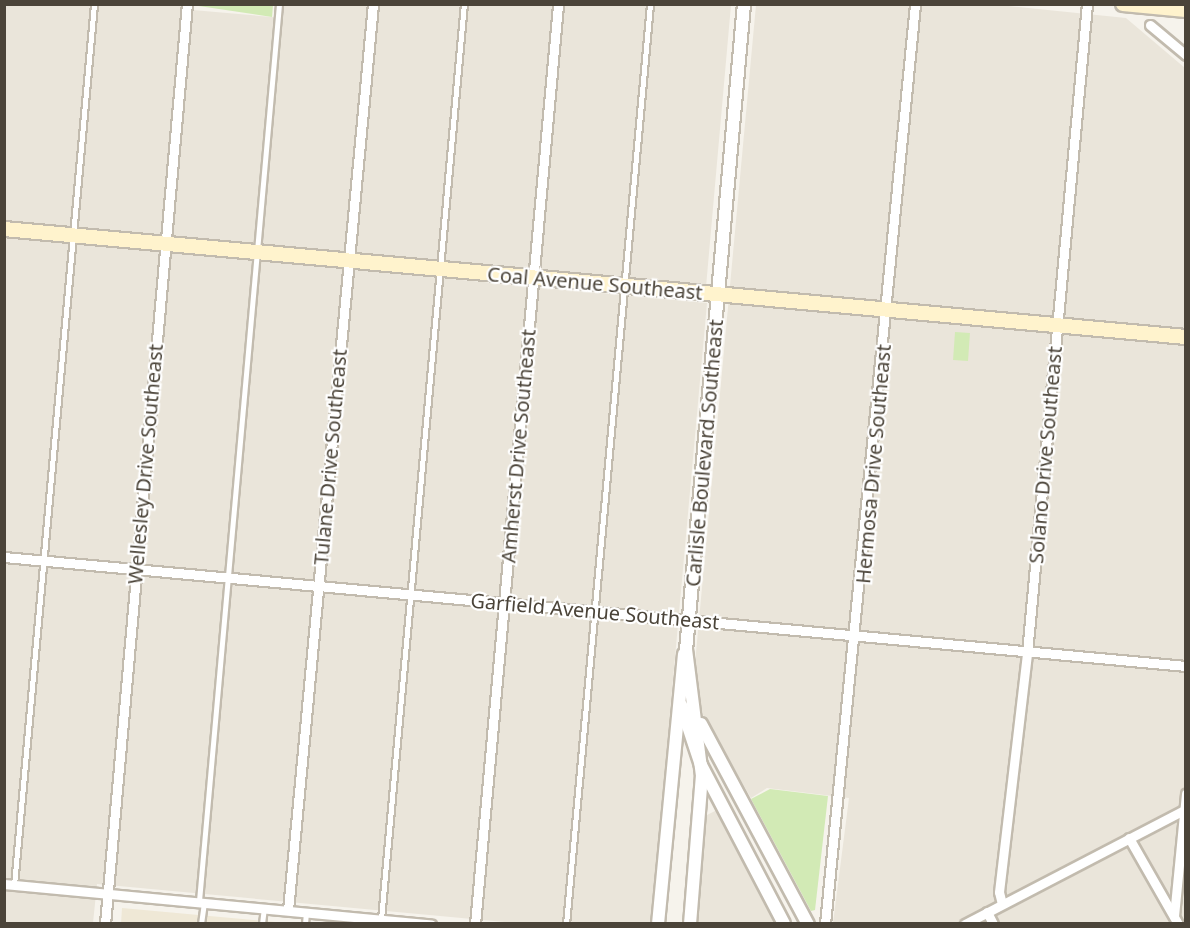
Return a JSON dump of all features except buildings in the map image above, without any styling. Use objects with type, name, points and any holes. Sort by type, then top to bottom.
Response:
[{"type":"main road","points":[[1123,4],[1185,10]]},
{"type":"main road","name":"Coal Avenue Southeast","points":[[4,229],[1185,337]]},
{"type":"street","name":"Wellesley Drive Southeast","points":[[105,924],[187,4]]},
{"type":"street","name":"Tulane Drive Southeast","points":[[288,910],[373,4]]},
{"type":"street","name":"Amherst Drive Southeast","points":[[475,924],[558,4]]},
{"type":"street","name":"Carlisle Boulevard Southeast","points":[[657,924],[679,694],[689,620],[744,4]]},
{"type":"street","name":"Hermosa Drive Southeast","points":[[825,924],[857,637],[915,4]]},
{"type":"street","name":"Solano Drive Southeast","points":[[1002,904],[999,892],[1027,653],[1087,4]]},
{"type":"street","points":[[1150,25],[1183,53]]},
{"type":"street","name":"Garfield Avenue Southeast","points":[[4,557],[1185,666]]},
{"type":"street","name":"Carlisle Boulevard Southeast","points":[[686,650],[698,718],[701,765],[690,924]]},
{"type":"street","points":[[679,694],[701,765],[784,924]]},
{"type":"street","points":[[698,718],[808,924]]},
{"type":"street","points":[[1176,920],[1185,794]]},
{"type":"street","points":[[698,828],[703,810],[718,800]]},
{"type":"street","points":[[965,924],[1184,810]]},
{"type":"street","points":[[1129,838],[1176,920]]},
{"type":"street","points":[[9,884],[431,924]]},
{"type":"street","points":[[987,912],[993,924]]},
{"type":"lane","points":[[9,884],[94,4]]},
{"type":"lane","points":[[201,923],[228,576],[279,4]]},
{"type":"lane","points":[[381,919],[464,4]]},
{"type":"lane","points":[[566,924],[650,4]]},
{"type":"lane","points":[[262,924],[264,908]]},
{"type":"lane","points":[[305,924],[306,912]]},
{"type":"shaded area","points":[[284,4],[731,5],[706,287],[5,230],[4,5],[181,5],[181,9],[283,18]]},
{"type":"shaded area","points":[[989,4],[1126,18],[1185,68],[1185,923],[833,923],[849,798],[767,788],[751,798],[703,715],[694,674],[756,5]]},
{"type":"shaded area","points":[[4,237],[707,303],[651,923],[515,923],[97,884],[93,923],[5,923]]},
{"type":"shaded area","points":[[717,810],[776,923],[696,924],[703,817]]},
{"type":"shaded area","points":[[122,908],[286,923],[121,924]]},
{"type":"green space","points":[[192,4],[273,5],[272,17]]},
{"type":"green space","points":[[955,332],[970,333],[968,361],[953,360]]},
{"type":"green space","points":[[770,789],[828,796],[815,910],[811,911],[751,799]]}]
